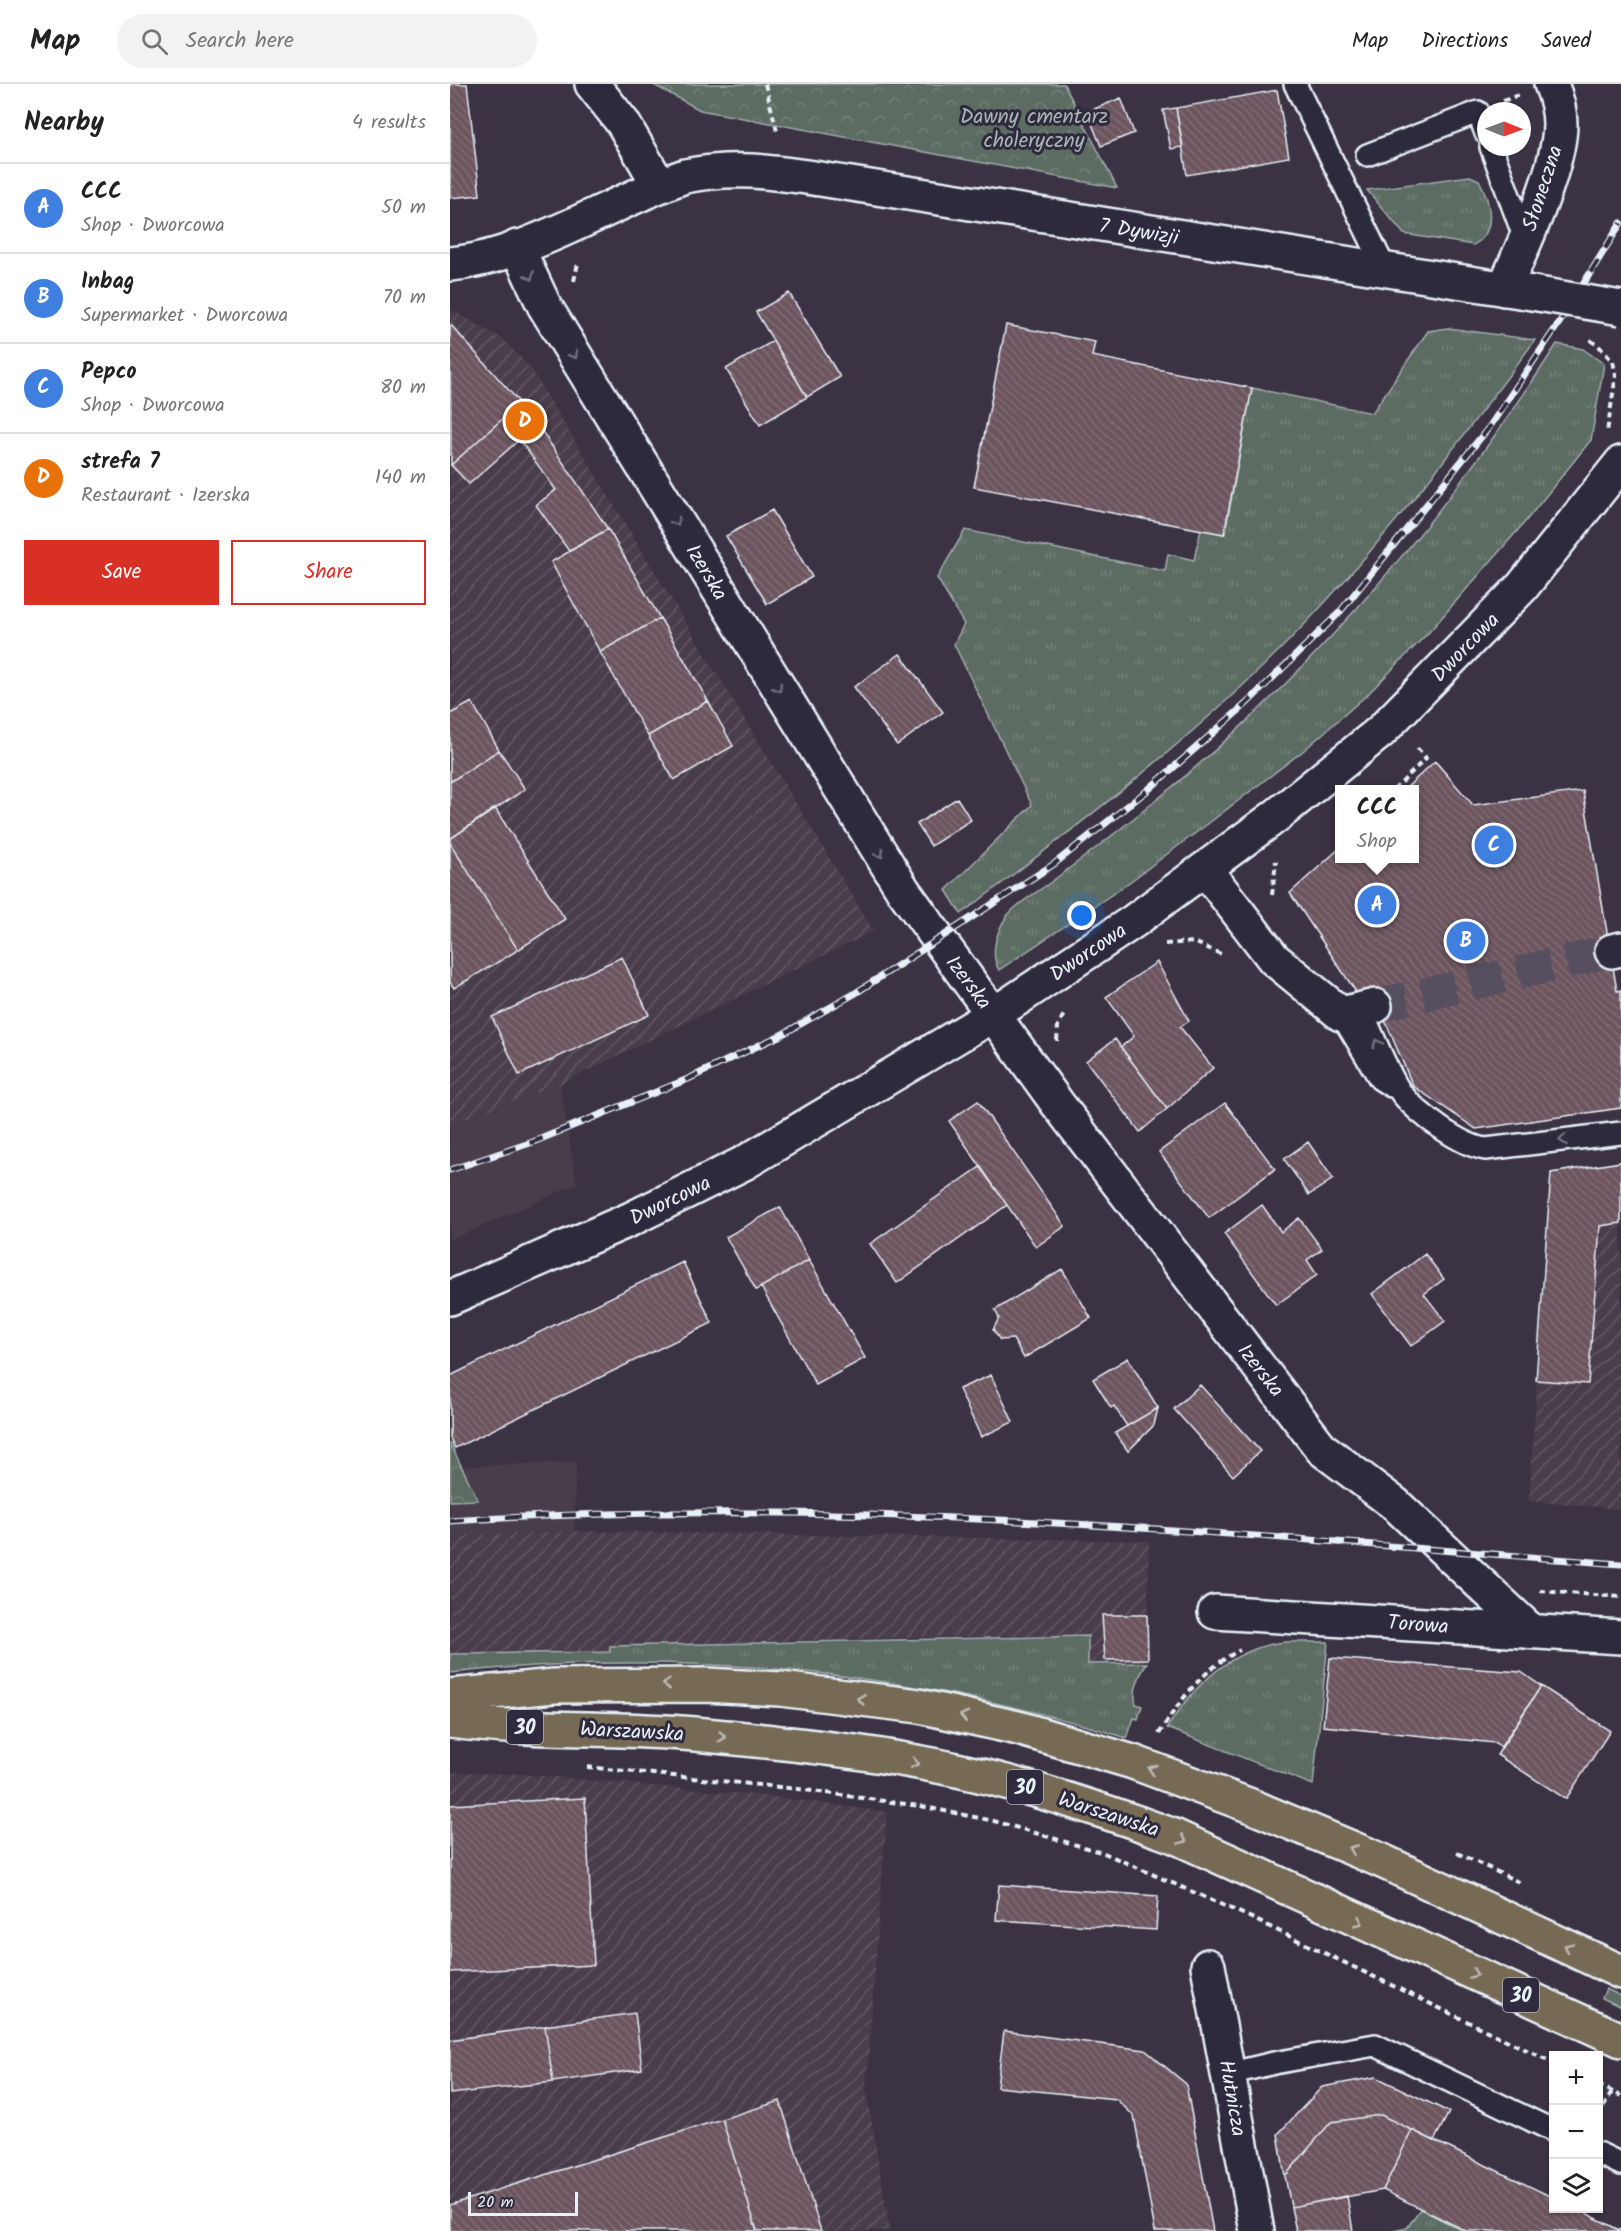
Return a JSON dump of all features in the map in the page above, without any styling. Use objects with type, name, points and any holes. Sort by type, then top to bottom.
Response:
[{"type":"main road","name":"Warszawska","points":[[450,1696],[554,1686],[706,1685],[780,1689],[919,1706],[1018,1728],[1133,1762],[1251,1806],[1400,1869],[1621,1972]]},
{"type":"main road","name":"Warszawska","points":[[450,1721],[495,1726],[601,1727],[807,1746],[915,1762],[1008,1782],[1116,1815],[1174,1836],[1621,2040]]},
{"type":"street","points":[[592,84],[623,123],[658,185]]},
{"type":"street","name":"Słoneczna","points":[[1518,291],[1525,239],[1556,152],[1560,124],[1556,96],[1551,84]]},
{"type":"street","name":"7 Dywizji","points":[[450,264],[482,259],[517,247],[658,185],[714,170],[741,169],[1621,308]]},
{"type":"street","name":"Izerska","points":[[517,247],[544,305],[863,828],[938,941],[1057,1103],[1322,1449],[1395,1504],[1530,1631]]},
{"type":"street","name":"Dworcowa","points":[[450,1298],[631,1220],[744,1163],[993,1014],[1134,921],[1327,777],[1421,693],[1522,587],[1621,463]]},
{"type":"street","points":[[1205,869],[1274,958],[1359,1010]]},
{"type":"street","name":"Torowa","points":[[1215,1612],[1621,1637]]},
{"type":"street","name":"Hutnicza","points":[[1208,1966],[1257,2231]]},
{"type":"lane","points":[[1295,84],[1386,271]]},
{"type":"lane","points":[[1367,155],[1477,112]]},
{"type":"lane","points":[[1494,156],[1525,239]]},
{"type":"lane","points":[[1359,1010],[1380,1079],[1401,1093],[1447,1132],[1473,1148],[1486,1149],[1621,1133]]},
{"type":"lane","points":[[1228,2074],[1274,2063],[1375,2045],[1549,2130]]},
{"type":"lane","points":[[1603,2156],[1621,2164]]},
{"type":"path","points":[[765,84],[778,135]]},
{"type":"path","points":[[574,290],[574,271],[583,256]]},
{"type":"path","points":[[1599,346],[1613,362],[1616,370],[1610,420]]},
{"type":"path","points":[[1398,785],[1426,758],[1414,746]]},
{"type":"path","points":[[1273,901],[1272,876],[1281,852]]},
{"type":"path","points":[[1058,1048],[1058,1026],[1071,1005]]},
{"type":"path","points":[[1534,1590],[1621,1597]]},
{"type":"path","points":[[585,1767],[798,1789],[920,1806],[994,1821],[1104,1853],[1243,1914],[1549,2061]]},
{"type":"path","points":[[1603,2087],[1621,2096]]},
{"type":"path","points":[[1603,2109],[1612,2092]]},
{"type":"shaded area","points":[[450,309],[503,339],[531,369],[874,931],[560,1084],[450,1124]]},
{"type":"shaded area","points":[[560,1084],[577,1184],[450,1240],[450,1124]]},
{"type":"shaded area","points":[[1621,1162],[1621,1509],[1529,1501],[1547,1225]]},
{"type":"shaded area","points":[[576,1462],[574,1531],[450,1536],[450,1467]]},
{"type":"shaded area","points":[[574,1531],[1149,1541],[1147,1663],[1088,1664],[1087,1636],[919,1637],[611,1646],[610,1652],[450,1654],[450,1536]]},
{"type":"shaded area","points":[[450,1772],[521,1774],[766,1796],[887,1812],[866,2088],[890,2231],[450,2231]]},
{"type":"green space","name":"Dawny cmentarz choleryczny","points":[[652,84],[1064,84],[1117,188],[700,110]]},
{"type":"green space","points":[[1470,176],[1479,180],[1483,188],[1490,216],[1486,233],[1473,245],[1404,234],[1367,190]]},
{"type":"green space","points":[[1448,328],[1535,340],[1395,522],[1304,625],[1264,665],[1138,777],[961,914],[946,890],[1032,805],[954,644],[964,624],[937,578],[965,530],[1165,571],[1168,554],[1194,560],[1201,529],[1225,534],[1252,388],[1372,413],[1428,331]]},
{"type":"green space","points":[[1557,344],[1583,349],[1604,364],[1591,440],[1525,522],[1430,631],[1369,693],[1303,751],[1120,889],[999,970],[995,957],[996,942],[1004,921],[1012,910],[1116,832],[1214,751],[1323,645],[1374,589],[1470,470]]},
{"type":"green space","points":[[450,1443],[478,1500],[450,1501]]},
{"type":"green space","points":[[1088,1636],[1088,1664],[1147,1663],[1139,1677],[1135,1694],[1136,1704],[1142,1706],[1138,1719],[1134,1718],[1127,1738],[1044,1715],[961,1696],[876,1681],[792,1671],[707,1665],[621,1663],[536,1666],[450,1673],[450,1654],[610,1652],[610,1646]]},
{"type":"green space","points":[[1284,1642],[1328,1642],[1313,1785],[1167,1728],[1189,1697],[1216,1671],[1248,1652]]},
{"type":"green space","points":[[1606,1989],[1621,1996],[1621,2007],[1602,1998]]},
{"type":"green space","points":[[1420,2209],[1464,2231],[1394,2231],[1407,2228]]},
{"type":"building","points":[[450,84],[467,84],[480,195],[450,198]]},
{"type":"building","points":[[1277,90],[1289,157],[1187,175],[1176,108]]},
{"type":"building","points":[[1121,98],[1134,133],[1101,146],[1087,112]]},
{"type":"building","points":[[1176,108],[1183,147],[1171,149],[1163,110]]},
{"type":"building","points":[[789,293],[840,377],[807,397],[756,312]]},
{"type":"building","points":[[1006,325],[1095,342],[1092,356],[1252,388],[1224,534],[974,487]]},
{"type":"building","points":[[450,326],[520,403],[451,465]]},
{"type":"building","points":[[773,341],[807,397],[760,425],[726,369]]},
{"type":"building","points":[[520,403],[537,424],[469,484],[451,465]]},
{"type":"building","points":[[537,424],[608,529],[569,551],[536,505],[556,490],[519,439]]},
{"type":"building","points":[[772,510],[812,577],[767,604],[726,536]]},
{"type":"building","points":[[608,529],[660,618],[600,652],[551,562]]},
{"type":"building","points":[[660,618],[708,701],[648,736],[600,652]]},
{"type":"building","points":[[900,654],[943,712],[897,745],[854,687]]},
{"type":"building","points":[[708,701],[733,746],[674,780],[648,736]]},
{"type":"building","points":[[472,702],[499,750],[450,782],[450,714]]},
{"type":"building","points":[[499,750],[525,789],[450,839],[450,782]]},
{"type":"building","points":[[1435,761],[1473,805],[1583,791],[1617,991],[1621,990],[1621,1108],[1476,1129],[1413,1086],[1378,1004],[1362,1001],[1290,893],[1335,852],[1335,863],[1419,863],[1419,785],[1409,785]]},
{"type":"building","points":[[957,798],[971,820],[931,846],[917,824]]},
{"type":"building","points":[[495,808],[565,919],[518,950],[450,843],[450,839]]},
{"type":"building","points":[[450,843],[518,950],[454,988],[450,982]]},
{"type":"building","points":[[622,957],[649,1015],[519,1075],[492,1017]]},
{"type":"building","points":[[1157,962],[1189,1021],[1180,1027],[1213,1068],[1167,1109],[1121,1047],[1134,1036],[1106,997]]},
{"type":"building","points":[[1115,1039],[1167,1109],[1140,1132],[1086,1061]]},
{"type":"building","points":[[978,1101],[1065,1226],[1036,1247],[949,1121]]},
{"type":"building","points":[[1225,1103],[1275,1169],[1209,1218],[1159,1152]]},
{"type":"building","points":[[1308,1142],[1333,1179],[1309,1195],[1284,1159]]},
{"type":"building","points":[[1621,1162],[1621,1223],[1600,1226],[1588,1384],[1536,1380],[1551,1173]]},
{"type":"building","points":[[980,1167],[1007,1205],[897,1283],[870,1244]]},
{"type":"building","points":[[1262,1205],[1281,1232],[1299,1218],[1322,1249],[1307,1260],[1317,1275],[1276,1305],[1224,1234]]},
{"type":"building","points":[[780,1207],[809,1260],[756,1290],[726,1237]]},
{"type":"building","points":[[1425,1254],[1444,1279],[1424,1294],[1445,1321],[1411,1346],[1372,1294]]},
{"type":"building","points":[[809,1260],[865,1358],[816,1385],[761,1287]]},
{"type":"building","points":[[683,1262],[712,1323],[455,1448],[450,1438],[450,1376]]},
{"type":"building","points":[[1062,1269],[1091,1318],[1024,1358],[1013,1339],[1000,1340],[993,1330],[999,1318],[995,1310]]},
{"type":"building","points":[[1128,1358],[1158,1408],[1127,1426],[1114,1406],[1111,1408],[1093,1379]]},
{"type":"building","points":[[991,1375],[1013,1422],[981,1437],[959,1389]]},
{"type":"building","points":[[1200,1385],[1260,1451],[1233,1476],[1174,1409]]},
{"type":"building","points":[[1158,1408],[1154,1425],[1128,1451],[1115,1433]]},
{"type":"building","points":[[1102,1615],[1147,1615],[1148,1659],[1105,1660]]},
{"type":"building","points":[[1330,1658],[1521,1672],[1541,1686],[1501,1747],[1495,1743],[1323,1726]]},
{"type":"building","points":[[1541,1686],[1610,1731],[1566,1799],[1497,1755]]},
{"type":"building","points":[[585,1798],[594,1965],[450,1972],[450,1805]]},
{"type":"building","points":[[999,1885],[1158,1896],[1156,1930],[996,1920]]},
{"type":"building","points":[[635,2013],[642,2069],[553,2082],[545,2026]]},
{"type":"building","points":[[545,2026],[553,2082],[450,2094],[450,2040]]},
{"type":"building","points":[[1004,2031],[1145,2050],[1186,2084],[1213,2231],[1155,2231],[1134,2116],[1116,2099],[997,2087]]},
{"type":"building","points":[[1376,2077],[1449,2112],[1434,2141],[1381,2115],[1331,2122],[1285,2176],[1278,2134],[1322,2087]]},
{"type":"building","points":[[780,2101],[821,2231],[757,2231],[722,2119]]},
{"type":"building","points":[[1381,2115],[1412,2130],[1383,2190],[1291,2207],[1285,2176],[1331,2122]]},
{"type":"building","points":[[722,2119],[757,2231],[450,2231],[450,2205]]},
{"type":"building","points":[[1412,2130],[1549,2196],[1549,2213],[1586,2213],[1621,2231],[1466,2231],[1383,2190]]},
{"type":"building","points":[[1347,2196],[1353,2231],[1296,2231],[1291,2207]]},
{"type":"tunnel","points":[[1375,1006],[1612,951]]},
{"type":"railway","points":[[450,1170],[533,1142],[688,1079],[781,1035],[854,994],[1054,864],[1149,789],[1246,704],[1339,613],[1490,426],[1563,317],[1621,223]]},
{"type":"railway","points":[[450,1521],[596,1514],[743,1513],[889,1516],[1182,1531],[1621,1564]]},
{"type":"place","name":"strefa 7","points":[[525,421]]},
{"type":"place","name":"Pepco","points":[[1494,845]]},
{"type":"place","name":"CCC","points":[[1377,905]]},
{"type":"place","name":"Inbag","points":[[1466,941]]}]
